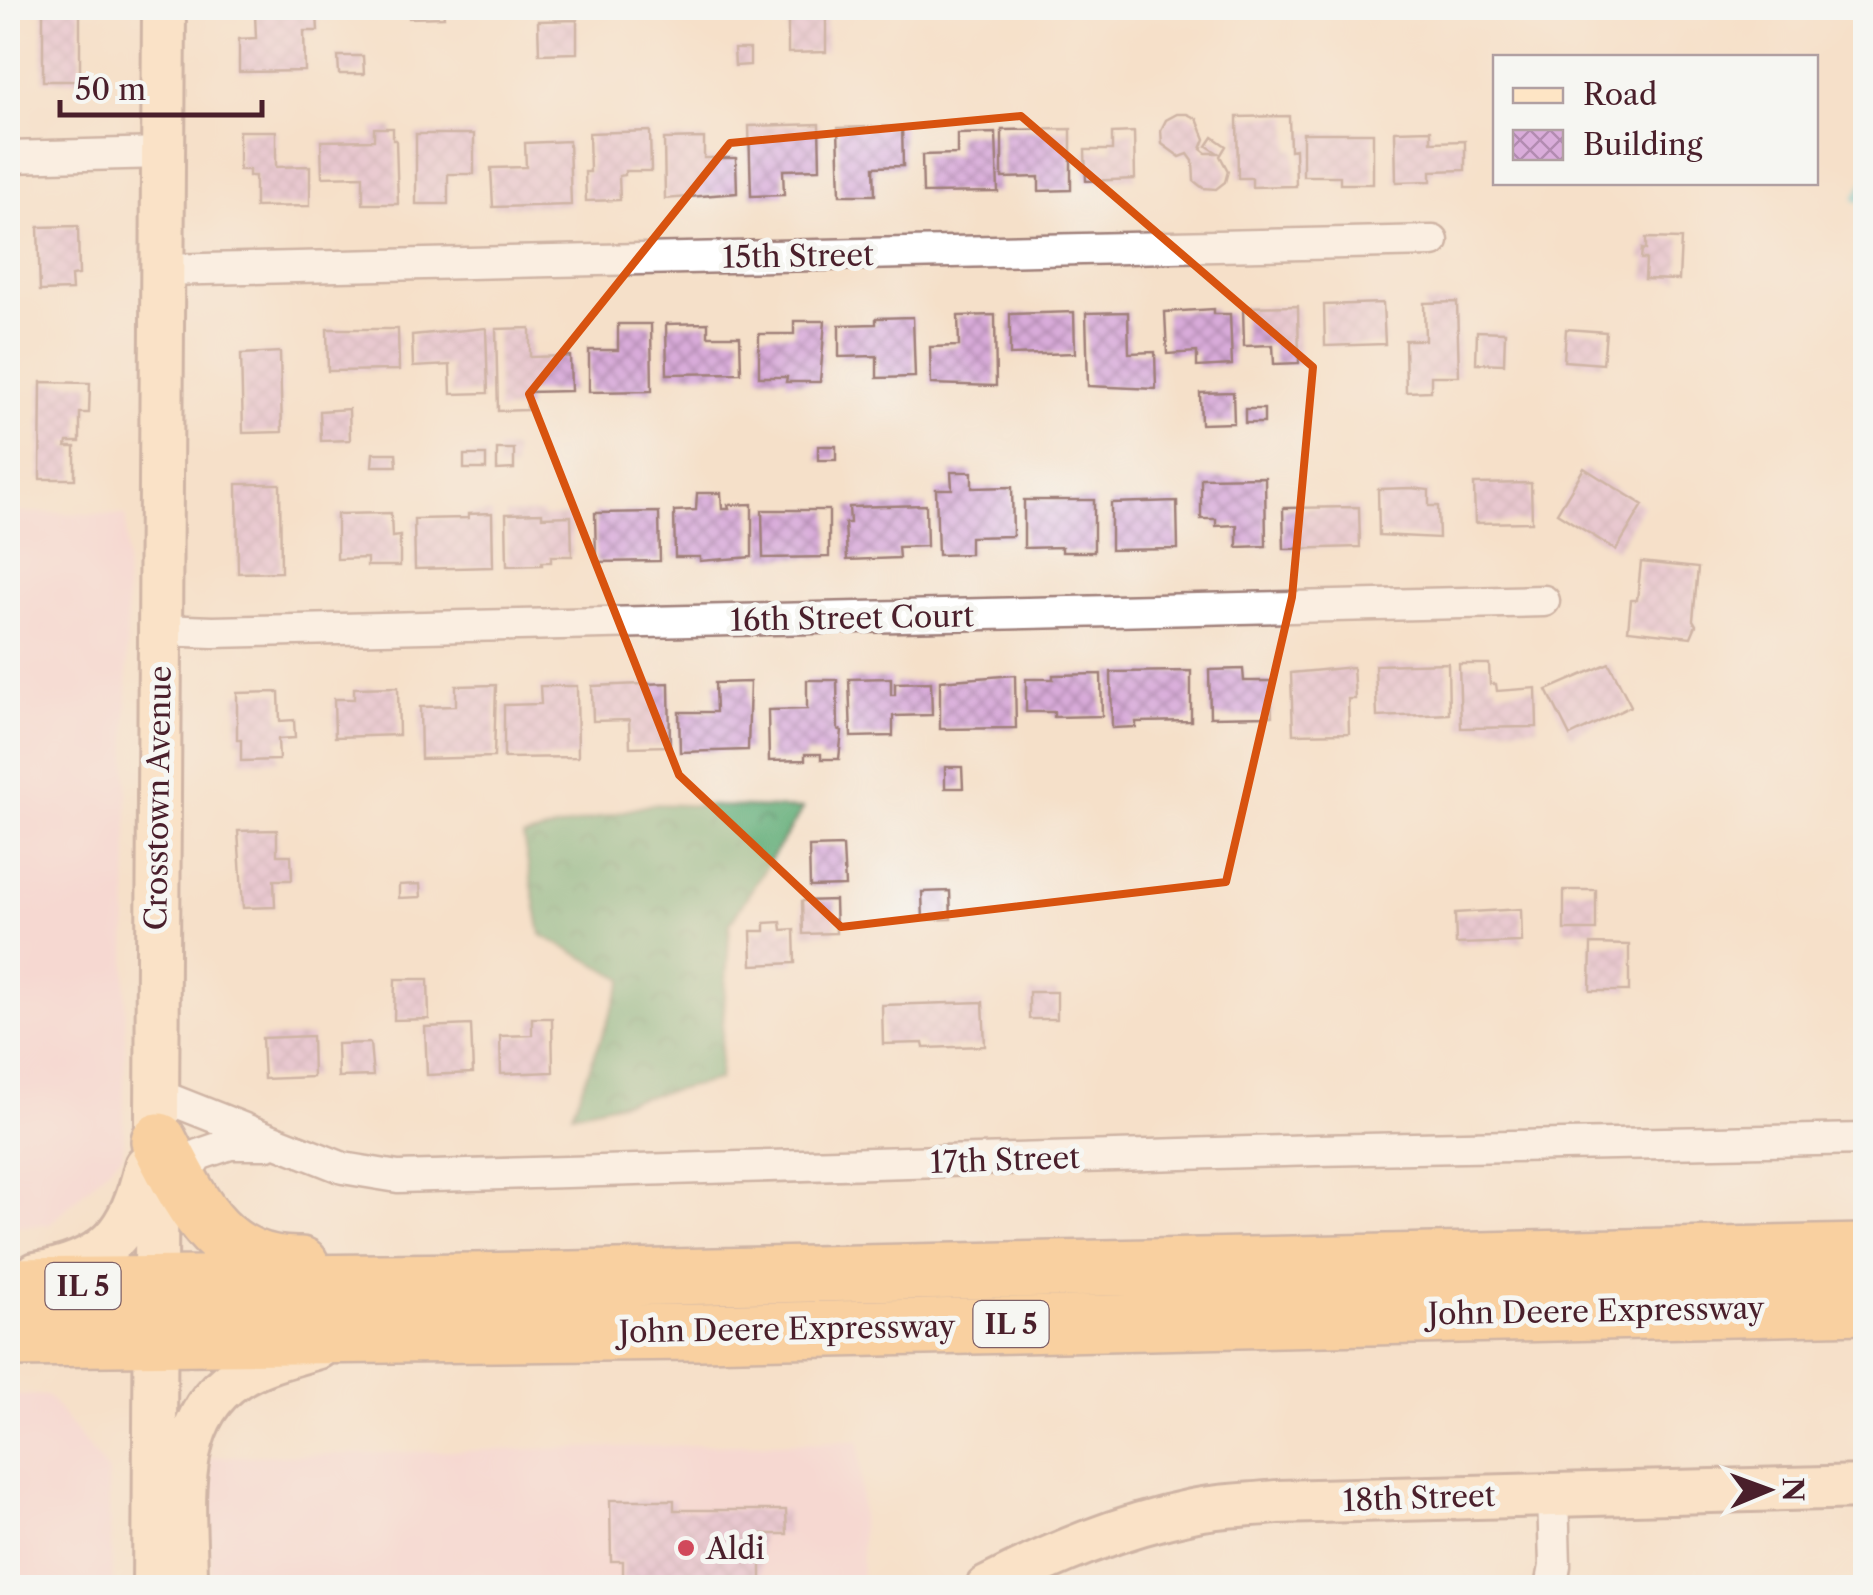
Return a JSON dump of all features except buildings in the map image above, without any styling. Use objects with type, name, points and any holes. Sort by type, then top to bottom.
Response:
[{"type":"highway","points":[[163,1150],[213,1229],[242,1255],[260,1262],[281,1265],[500,1260],[718,1276]]},
{"type":"highway","name":"John Deere Expressway","points":[[8,1286],[1866,1252]]},
{"type":"highway","name":"John Deere Expressway","points":[[8,1340],[700,1332],[1866,1306]]},
{"type":"street","name":"Crosstown Avenue","points":[[154,1588],[156,1340],[163,1150],[156,919],[164,8]]},
{"type":"street","points":[[8,157],[163,153]]},
{"type":"street","name":"15th Street","points":[[162,270],[1434,241]]},
{"type":"street","name":"16th Street Court","points":[[160,630],[232,632],[1544,602]]},
{"type":"street","name":"17th Street","points":[[163,1150],[283,1145],[371,1175],[454,1177],[1316,1150],[1866,1139]]},
{"type":"street","points":[[8,1278],[42,1273],[94,1256],[126,1226],[163,1150],[198,1155],[213,1148],[249,1142],[283,1145]]},
{"type":"street","points":[[186,1588],[186,1450],[201,1415],[234,1379],[253,1368],[355,1336]]},
{"type":"street","name":"18th Street","points":[[987,1588],[1055,1553],[1128,1527],[1195,1510],[1277,1502],[1866,1488]]},
{"type":"street","points":[[1551,1588],[1555,1566],[1552,1494]]},
{"type":"highlighted area","points":[[1021,116],[1313,367],[1292,597],[1226,882],[841,927],[679,775],[529,394],[730,143]]},
{"type":"shaded area","points":[[8,512],[126,515],[128,852],[123,1154],[49,1225],[8,1226]]},
{"type":"shaded area","points":[[8,1394],[48,1396],[107,1471],[113,1587],[8,1587]]},
{"type":"shaded area","points":[[860,1441],[862,1587],[211,1587],[209,1457]]},
{"type":"green space","points":[[652,804],[803,809],[730,923],[719,1080],[572,1113],[624,979],[541,935],[523,837]]},
{"type":"waterway","points":[[1858,198],[1866,184]]},
{"type":"place","name":"Aldi","points":[[686,1548]]}]
